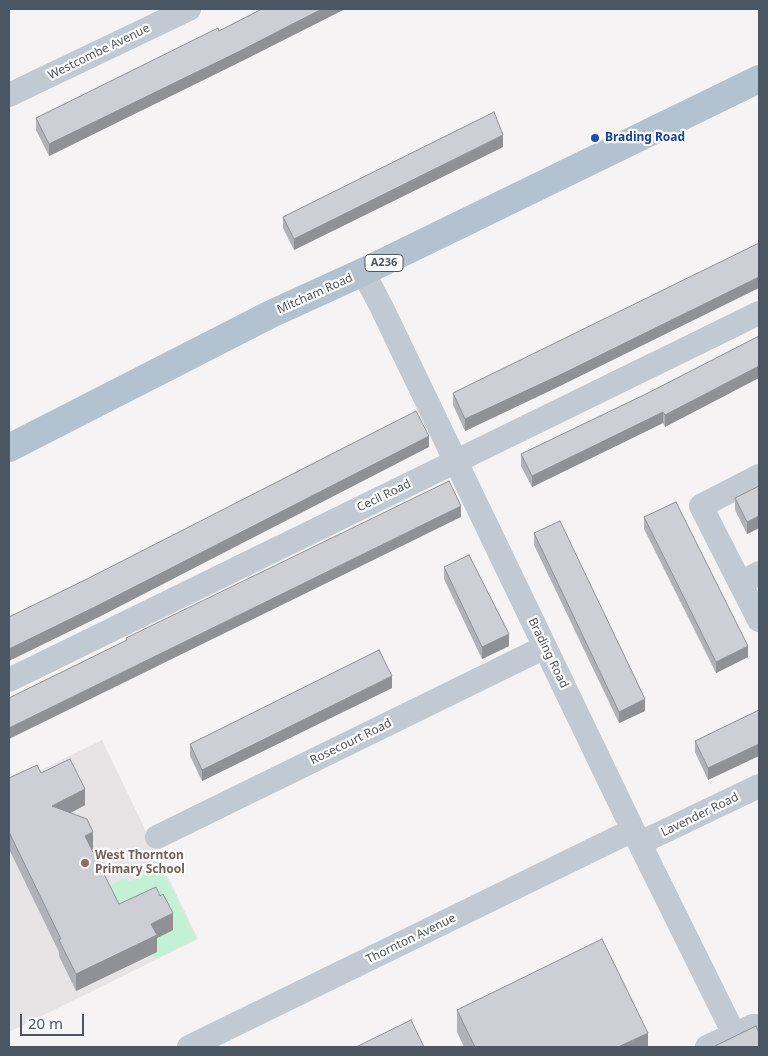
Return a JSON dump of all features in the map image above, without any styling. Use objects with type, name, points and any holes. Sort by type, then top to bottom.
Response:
[{"type":"main road","name":"Mitcham Road","points":[[9,448],[271,314],[363,272],[759,79]]},
{"type":"street","name":"Westcombe Avenue","points":[[9,95],[189,9]]},
{"type":"street","name":"Brading Road","points":[[363,272],[734,1034]]},
{"type":"street","name":"Cecil Road","points":[[9,680],[759,313]]},
{"type":"street","points":[[759,476],[702,506],[750,578],[759,620]]},
{"type":"street","name":"Rosecourt Road","points":[[157,836],[546,648]]},
{"type":"street","name":"Lavender Road","points":[[637,837],[759,786]]},
{"type":"street","name":"Thornton Avenue","points":[[189,1047],[637,837]]},
{"type":"street","points":[[707,1047],[753,1026],[759,1026]]},
{"type":"shaded area","name":"West Thornton Primary School","points":[[102,740],[198,939],[9,1032],[9,786]]},
{"type":"green space","points":[[157,858],[196,939],[155,959],[152,954],[156,952],[115,923],[103,889],[125,878],[128,882],[135,879],[132,871]]},
{"type":"building","points":[[262,9],[322,9],[49,144],[36,118],[218,28],[219,31]]},
{"type":"building","points":[[494,112],[503,135],[294,239],[283,217]]},
{"type":"building","points":[[759,243],[759,277],[562,374],[465,419],[453,393]]},
{"type":"building","points":[[759,336],[759,366],[665,415],[663,412],[532,476],[521,454],[648,393]]},
{"type":"building","points":[[416,411],[429,436],[9,649],[9,617]]},
{"type":"building","points":[[449,481],[461,506],[9,728],[9,698],[127,640],[126,638]]},
{"type":"building","points":[[759,486],[759,516],[747,522],[735,498]]},
{"type":"building","points":[[676,502],[748,646],[716,662],[644,517]]},
{"type":"building","points":[[560,521],[645,699],[619,712],[534,533]]},
{"type":"building","points":[[469,555],[509,634],[482,647],[444,567]]},
{"type":"building","points":[[379,650],[392,676],[202,770],[190,744]]},
{"type":"building","points":[[759,710],[759,744],[708,768],[695,741]]},
{"type":"building","points":[[70,759],[85,789],[52,806],[87,819],[93,832],[85,836],[119,904],[156,887],[160,896],[163,894],[173,913],[151,924],[157,935],[76,974],[9,832],[9,778],[37,765],[41,773]]},
{"type":"building","points":[[602,939],[648,1033],[618,1047],[475,1047],[457,1010]]},
{"type":"building","points":[[411,1020],[424,1047],[356,1047]]},
{"type":"building","points":[[756,1026],[759,1033],[759,1047],[713,1047]]},
{"type":"place","name":"Brading Road","points":[[595,138]]},
{"type":"place","name":"West Thornton Primary School","points":[[85,863]]}]
